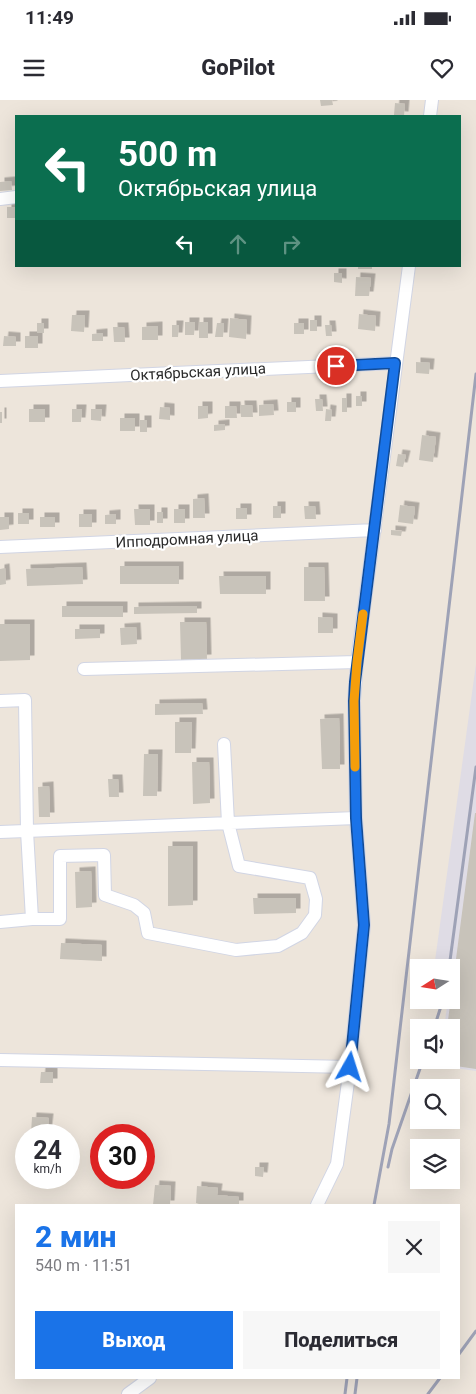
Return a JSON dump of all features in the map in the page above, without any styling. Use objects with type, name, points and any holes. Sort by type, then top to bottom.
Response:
[{"type":"street","points":[[430,115],[432,100]]},
{"type":"street","points":[[0,199],[15,198]]},
{"type":"street","points":[[317,1204],[338,1164],[364,925],[356,818],[354,701],[357,662],[409,267]]},
{"type":"street","name":"Октябрьская улица","points":[[0,381],[395,363]]},
{"type":"street","name":"Ипподромная улица","points":[[0,547],[375,530]]},
{"type":"street","points":[[84,669],[357,662]]},
{"type":"street","points":[[0,701],[25,700],[32,919]]},
{"type":"street","points":[[0,922],[60,919],[60,856],[104,855],[105,895],[134,905],[144,913],[148,934],[236,950],[278,946],[302,933],[314,915],[316,899],[310,878],[239,866],[228,823],[224,744]]},
{"type":"street","points":[[0,832],[356,818]]},
{"type":"street","points":[[0,1060],[350,1067]]},
{"type":"street","points":[[128,1394],[149,1379]]},
{"type":"shaded area","points":[[476,664],[476,1071],[460,1069],[460,1019],[445,1019],[447,1009],[460,1009],[460,959],[435,959]]},
{"type":"building","points":[[320,100],[332,100],[333,105],[321,106]]},
{"type":"building","points":[[395,103],[405,104],[404,115],[394,115]]},
{"type":"building","points":[[11,181],[12,190],[0,191],[0,182]]},
{"type":"building","points":[[7,207],[15,207],[15,218],[7,218]]},
{"type":"building","points":[[358,267],[372,267],[372,269],[358,269]]},
{"type":"building","points":[[334,273],[342,273],[342,283],[334,282]]},
{"type":"building","points":[[356,277],[371,278],[369,296],[355,296]]},
{"type":"building","points":[[359,314],[376,316],[375,331],[358,329]]},
{"type":"building","points":[[72,315],[85,315],[84,332],[71,331]]},
{"type":"building","points":[[230,318],[247,320],[246,339],[229,337]]},
{"type":"building","points":[[310,320],[317,320],[317,331],[310,331]]},
{"type":"building","points":[[185,322],[195,322],[194,335],[185,335]]},
{"type":"building","points":[[199,322],[208,322],[208,338],[199,338]]},
{"type":"building","points":[[37,323],[44,323],[44,333],[37,333]]},
{"type":"building","points":[[217,323],[224,323],[223,337],[215,337]]},
{"type":"building","points":[[294,323],[304,323],[304,334],[294,334]]},
{"type":"building","points":[[172,325],[179,325],[178,337],[172,337]]},
{"type":"building","points":[[325,325],[331,325],[332,336],[326,336]]},
{"type":"building","points":[[158,326],[158,340],[142,340],[142,327]]},
{"type":"building","points":[[113,327],[124,327],[125,342],[114,342]]},
{"type":"building","points":[[103,333],[103,341],[92,341],[92,334]]},
{"type":"building","points":[[4,336],[16,337],[16,346],[3,346]]},
{"type":"building","points":[[25,336],[38,336],[38,348],[25,348]]},
{"type":"building","points":[[416,362],[430,363],[429,374],[416,373]]},
{"type":"building","points":[[356,396],[362,396],[362,406],[356,406]]},
{"type":"building","points":[[342,398],[347,398],[347,412],[342,412]]},
{"type":"building","points":[[315,399],[322,399],[323,411],[316,411]]},
{"type":"building","points":[[287,402],[296,402],[296,412],[287,412]]},
{"type":"building","points":[[273,404],[274,415],[259,416],[259,405]]},
{"type":"building","points":[[240,405],[252,405],[253,417],[241,417]]},
{"type":"building","points":[[198,406],[208,406],[208,418],[198,419]]},
{"type":"building","points":[[225,406],[236,406],[237,418],[225,418]]},
{"type":"building","points":[[160,407],[170,408],[170,420],[159,419]]},
{"type":"building","points":[[29,409],[45,409],[45,422],[29,422]]},
{"type":"building","points":[[72,409],[82,409],[81,422],[72,422]]},
{"type":"building","points":[[91,409],[102,409],[101,421],[91,420]]},
{"type":"building","points":[[326,409],[332,410],[331,421],[325,421]]},
{"type":"building","points":[[0,412],[2,412],[2,423],[0,423]]},
{"type":"building","points":[[120,418],[135,418],[135,431],[120,431]]},
{"type":"building","points":[[140,420],[147,420],[147,432],[140,432]]},
{"type":"building","points":[[225,424],[225,430],[214,431],[214,425]]},
{"type":"building","points":[[422,435],[436,437],[433,462],[419,460]]},
{"type":"building","points":[[398,454],[406,455],[403,467],[396,466]]},
{"type":"building","points":[[204,498],[205,518],[193,518],[193,499]]},
{"type":"building","points":[[400,505],[415,507],[413,524],[398,522]]},
{"type":"building","points":[[273,506],[281,506],[281,518],[273,518]]},
{"type":"building","points":[[304,506],[315,506],[316,519],[305,519]]},
{"type":"building","points":[[236,508],[247,508],[247,519],[236,519]]},
{"type":"building","points":[[134,509],[150,509],[150,525],[135,525]]},
{"type":"building","points":[[174,509],[185,509],[185,523],[174,523]]},
{"type":"building","points":[[157,512],[163,512],[163,523],[157,523]]},
{"type":"building","points":[[18,513],[29,513],[29,524],[18,524]]},
{"type":"building","points":[[79,514],[92,514],[92,527],[79,527]]},
{"type":"building","points":[[116,514],[116,524],[105,524],[105,515]]},
{"type":"building","points":[[0,517],[9,517],[9,529],[0,530]]},
{"type":"building","points":[[40,517],[55,517],[55,527],[40,527]]},
{"type":"building","points":[[391,530],[402,531],[401,536],[391,535]]},
{"type":"building","points":[[120,566],[179,566],[179,584],[120,584]]},
{"type":"building","points":[[82,567],[83,584],[27,586],[26,569]]},
{"type":"building","points":[[304,567],[324,567],[325,601],[304,601]]},
{"type":"building","points":[[5,568],[6,584],[0,585],[0,569]]},
{"type":"building","points":[[219,576],[266,576],[266,594],[220,594]]},
{"type":"building","points":[[62,606],[123,606],[123,617],[62,617]]},
{"type":"building","points":[[197,606],[197,613],[134,614],[134,607]]},
{"type":"building","points":[[318,617],[333,618],[333,633],[318,633]]},
{"type":"building","points":[[180,622],[206,622],[207,659],[181,660]]},
{"type":"building","points":[[0,624],[30,624],[30,660],[0,661]]},
{"type":"building","points":[[136,627],[137,644],[121,645],[120,628]]},
{"type":"building","points":[[75,629],[100,629],[100,638],[75,639]]},
{"type":"building","points":[[202,703],[203,714],[155,715],[155,704]]},
{"type":"building","points":[[339,718],[340,769],[322,769],[320,719]]},
{"type":"building","points":[[175,722],[192,722],[191,753],[175,753]]},
{"type":"building","points":[[144,754],[158,754],[157,796],[143,796]]},
{"type":"building","points":[[192,762],[209,762],[210,803],[193,804]]},
{"type":"building","points":[[108,779],[118,779],[119,797],[109,797]]},
{"type":"building","points":[[49,786],[50,817],[39,817],[38,787]]},
{"type":"building","points":[[476,813],[476,1069],[460,1067],[460,1019],[448,1019],[449,1009],[460,1009],[460,959],[456,959]]},
{"type":"building","points":[[168,846],[193,846],[193,905],[168,906]]},
{"type":"building","points":[[91,871],[92,907],[76,908],[75,872]]},
{"type":"building","points":[[253,898],[296,898],[296,913],[254,914]]},
{"type":"building","points":[[61,943],[102,945],[102,961],[60,959]]},
{"type":"building","points":[[41,1072],[53,1072],[53,1083],[40,1083]]},
{"type":"building","points":[[32,1117],[49,1118],[48,1124],[32,1124]]},
{"type":"building","points":[[255,1167],[264,1167],[263,1177],[255,1176]]},
{"type":"building","points":[[155,1185],[171,1186],[170,1204],[153,1204]]},
{"type":"building","points":[[197,1186],[218,1188],[217,1195],[239,1197],[239,1204],[196,1203]]},
{"type":"railway","points":[[374,1204],[389,1124],[476,374]]},
{"type":"railway","points":[[450,959],[476,767]]},
{"type":"railway","points":[[437,1019],[440,1009]]},
{"type":"railway","points":[[388,1167],[392,1149],[420,1069]]},
{"type":"railway","points":[[460,1353],[476,1331]]},
{"type":"railway","points":[[345,1394],[347,1379]]},
{"type":"railway","points":[[355,1394],[357,1379]]},
{"type":"railway","points":[[428,1394],[439,1379]]},
{"type":"slow traffic","points":[[355,767],[354,701],[363,614]]},
{"type":"route","points":[[336,366],[395,363],[355,682],[356,818],[364,925],[350,1067]]}]
